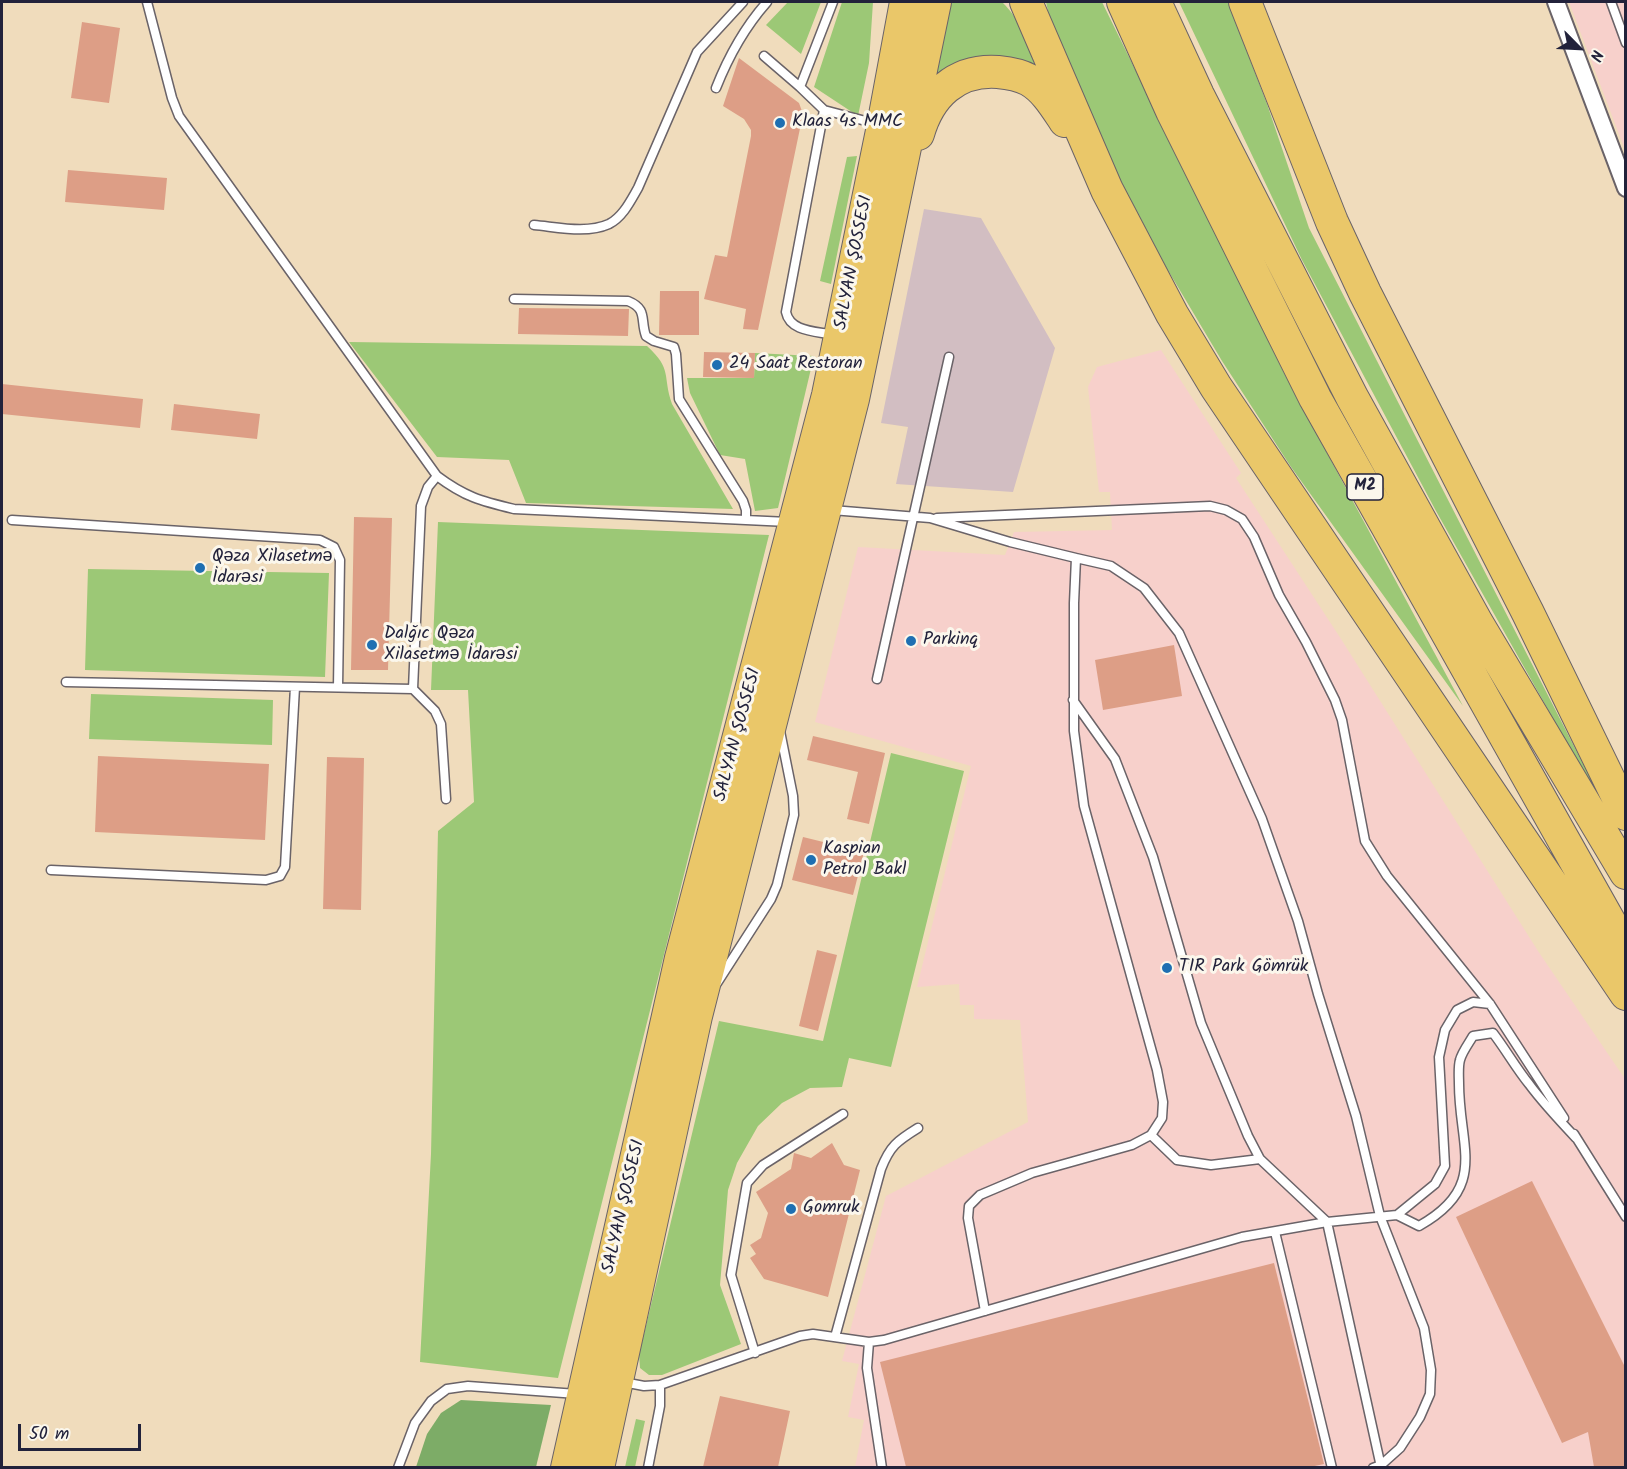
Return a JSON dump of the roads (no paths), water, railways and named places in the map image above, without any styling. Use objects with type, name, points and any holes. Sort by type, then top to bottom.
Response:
[{"type":"highway","name":"SALYAN ŞOSSESI","points":[[567,1467],[681,958],[828,395],[906,2]]},
{"type":"highway","points":[[888,235],[934,2]]},
{"type":"highway","points":[[1026,2],[1107,190]]},
{"type":"highway","points":[[1245,2],[1324,202],[1365,294],[1528,613],[1626,814]]},
{"type":"highway","name":"M2","points":[[1135,5],[1198,95],[1352,397],[1477,623],[1626,873]]},
{"type":"highway","name":"M2","points":[[1135,5],[1172,111],[1316,398],[1626,951]]},
{"type":"highway","points":[[888,235],[921,124],[931,104],[944,88],[961,77],[983,71],[1006,72],[1028,79],[1043,90],[1080,144],[1107,190],[1172,314],[1216,387],[1626,994]]},
{"type":"highway","name":"SALYAN ŞOSSESI","points":[[598,1467],[696,1016],[853,399],[888,235]]},
{"type":"street","points":[[1556,2],[1626,188]]},
{"type":"lane","points":[[147,2],[172,98],[179,116],[437,476],[459,492],[485,502],[514,509],[795,522]]},
{"type":"lane","points":[[534,225],[588,229],[610,224],[627,207],[638,188],[697,52],[743,2]]},
{"type":"lane","points":[[716,88],[727,60],[748,24],[767,2]]},
{"type":"lane","points":[[800,87],[833,2]]},
{"type":"lane","points":[[1611,2],[1626,43]]},
{"type":"lane","points":[[764,56],[824,110],[883,126]]},
{"type":"lane","points":[[824,110],[786,312],[788,320],[796,327],[840,336]]},
{"type":"lane","points":[[514,299],[628,301],[636,304],[643,317],[646,336],[674,347],[679,399],[743,501],[746,519]]},
{"type":"lane","points":[[878,679],[949,357]]},
{"type":"lane","points":[[413,689],[421,506],[428,487],[437,476]]},
{"type":"lane","points":[[825,510],[930,518],[1210,506],[1226,510],[1242,519],[1254,537],[1279,595],[1335,700],[1342,720],[1365,841],[1387,876],[1490,1004],[1626,1217]]},
{"type":"lane","points":[[930,518],[1010,542],[1111,566],[1144,588],[1179,633],[1184,643],[1262,819],[1298,921],[1356,1116],[1380,1216],[1424,1328],[1431,1370],[1430,1394],[1420,1417],[1400,1448],[1378,1467],[1327,1221],[1260,1159],[1248,1136],[1201,1023],[1153,857],[1115,759],[1073,700]]},
{"type":"lane","points":[[12,520],[308,539],[327,543],[334,547],[340,560],[338,687]]},
{"type":"lane","points":[[985,1311],[968,1218],[969,1206],[980,1195],[1032,1173],[1132,1145],[1151,1135],[1162,1118],[1163,1102],[1157,1070],[1084,807],[1074,730],[1073,700],[1077,558]]},
{"type":"lane","points":[[66,682],[413,689],[435,711],[441,724],[446,799]]},
{"type":"lane","points":[[51,870],[266,880],[280,876],[285,867],[295,687]]},
{"type":"lane","points":[[696,1016],[771,899],[777,885],[794,815],[793,796],[775,705]]},
{"type":"lane","points":[[1397,1215],[1435,1184],[1445,1166],[1439,1057],[1445,1030],[1457,1010],[1473,1002],[1490,1004]]},
{"type":"lane","points":[[616,1380],[644,1386],[660,1385],[800,1336],[813,1334],[869,1342],[884,1340],[1242,1237],[1327,1221],[1380,1216],[1397,1215],[1419,1226],[1437,1216],[1456,1196],[1466,1174],[1467,1154],[1459,1091],[1460,1060],[1473,1036],[1493,1033],[1509,1053],[1526,1081],[1576,1138]]},
{"type":"lane","points":[[755,1353],[731,1275],[747,1183],[763,1165],[843,1114]]},
{"type":"lane","points":[[835,1337],[881,1169],[888,1152],[895,1143],[918,1128]]},
{"type":"lane","points":[[1151,1135],[1177,1160],[1211,1164],[1260,1159]]},
{"type":"lane","points":[[1275,1232],[1332,1467]]},
{"type":"lane","points":[[869,1342],[867,1368],[882,1467]]},
{"type":"lane","points":[[648,1467],[660,1406],[660,1385]]},
{"type":"lane","points":[[399,1467],[415,1423],[431,1401],[447,1389],[468,1386],[583,1394]]},
{"type":"place","name":"Klaas 4s MMC","points":[[780,123]]},
{"type":"place","name":"24 Saat Restoran","points":[[717,365]]},
{"type":"place","name":"Qəza Xilasetmə İdarəsi","points":[[200,568]]},
{"type":"place","name":"Parkinq","points":[[911,641]]},
{"type":"place","name":"Dalğıc Qəza Xilasetmə İdarəsi","points":[[372,645]]},
{"type":"place","name":"Kaspian Petrol Bakl","points":[[811,860]]},
{"type":"place","name":"TIR Park Gömrük","points":[[1167,968]]},
{"type":"place","name":"Gomruk","points":[[791,1209]]}]
